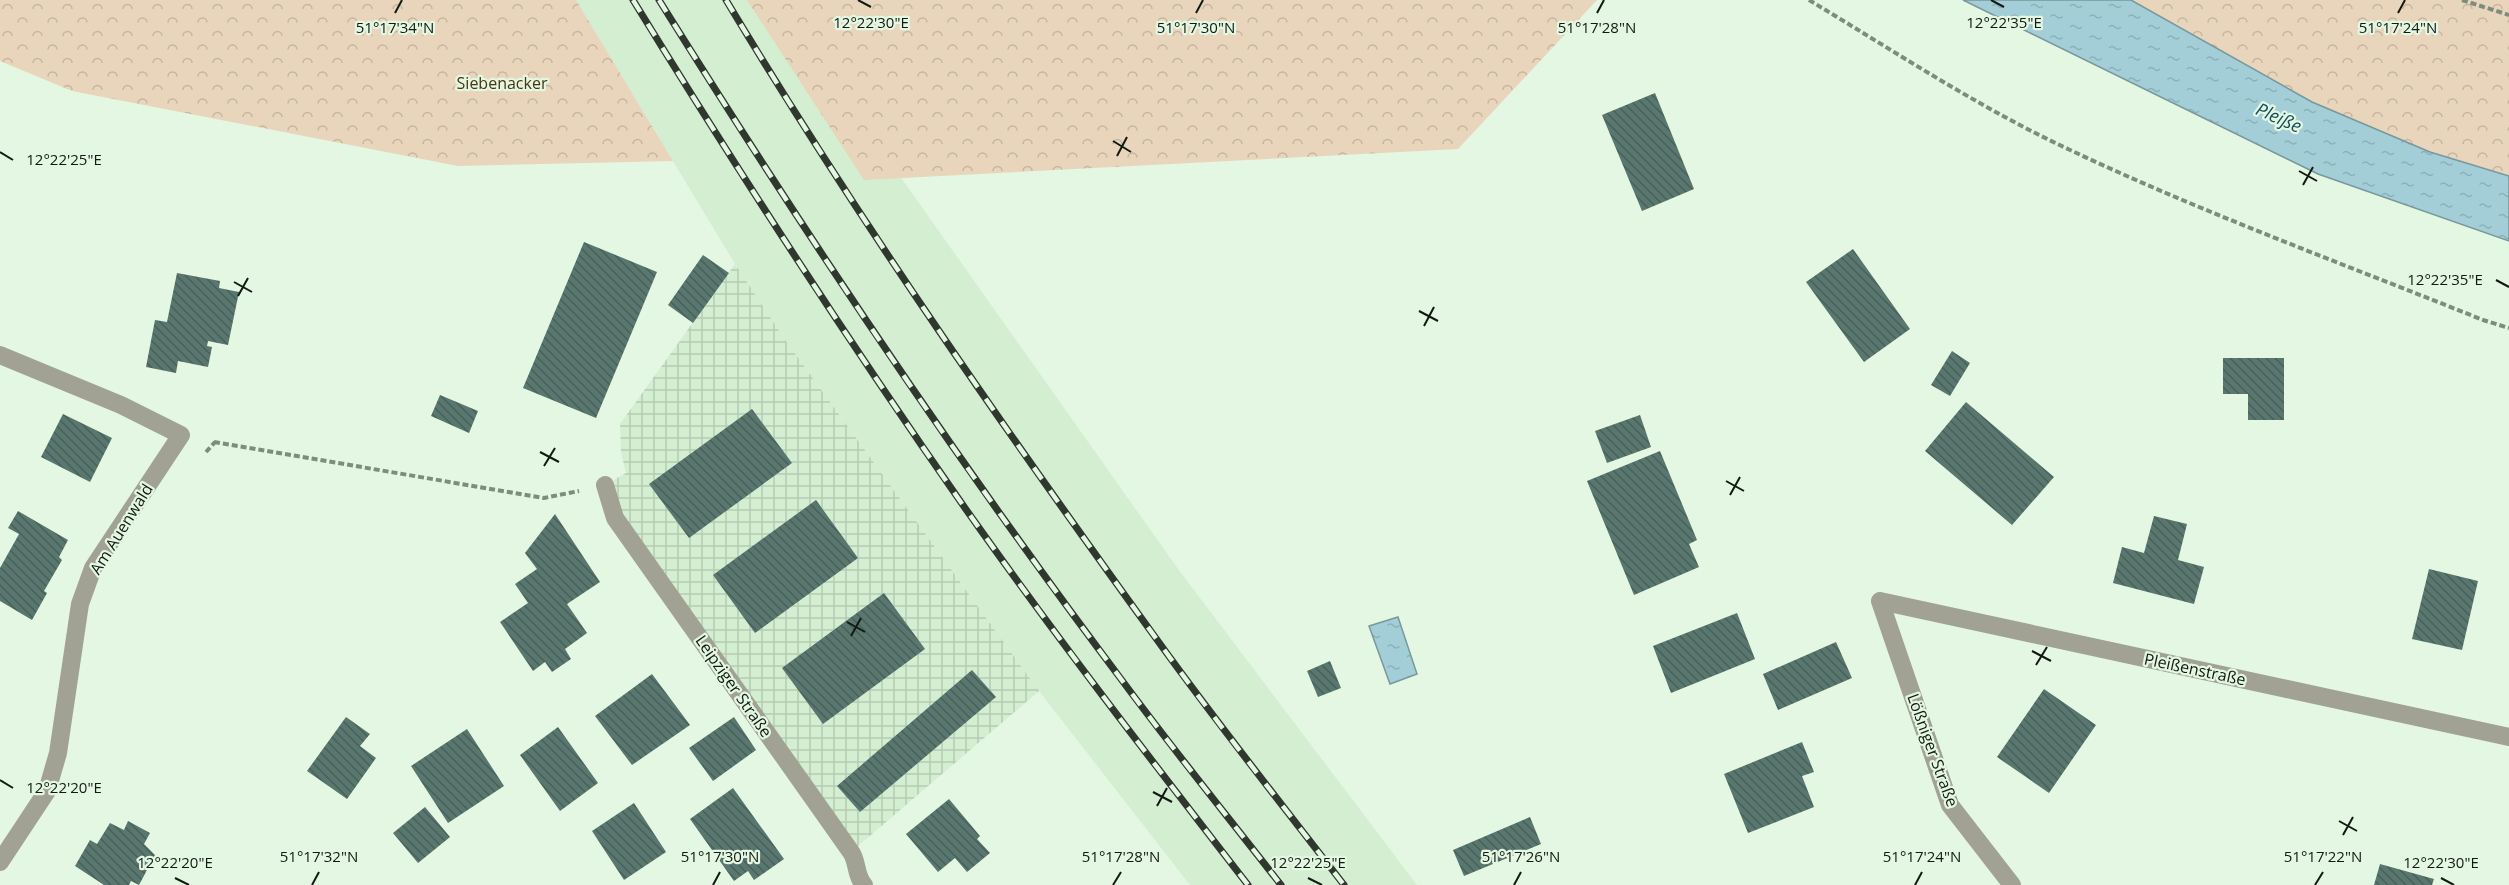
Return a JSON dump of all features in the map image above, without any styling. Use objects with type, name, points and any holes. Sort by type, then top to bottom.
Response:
[{"type":"street","points":[[0,355],[121,405],[181,435]]},
{"type":"street","name":"Am Auenwald","points":[[3,851],[47,791],[58,753],[80,604],[93,568],[181,435]]},
{"type":"street","name":"Leipziger Straße","points":[[605,485],[615,518],[855,858],[857,883]]},
{"type":"street","name":"Pleißenstraße","points":[[1880,601],[2509,737]]},
{"type":"street","name":"Lößniger Straße","points":[[1880,601],[1950,805],[2012,885]]},
{"type":"path","points":[[1809,0],[1989,107],[2066,148],[2141,182],[2483,320],[2509,328]]},
{"type":"path","points":[[2462,0],[2509,15]]},
{"type":"path","points":[[181,435],[221,444],[544,498],[605,485]]},
{"type":"shaded area","points":[[576,0],[789,0],[902,179],[1178,569],[1417,885],[1190,885],[1039,691],[786,341],[735,264]]},
{"type":"shaded area","points":[[735,264],[786,341],[1039,691],[851,852],[615,518],[605,485],[626,473],[621,452],[620,424]]},
{"type":"green space","name":"Siebenacker","points":[[0,0],[576,0],[673,161],[458,166],[72,91],[0,61]]},
{"type":"green space","points":[[747,0],[1597,0],[1458,149],[864,180]]},
{"type":"green space","points":[[2131,0],[2509,0],[2509,176],[2430,152],[2312,102]]},
{"type":"water","name":"Pleiße","points":[[1963,0],[2131,0],[2312,102],[2430,152],[2509,176],[2509,241],[2318,174]]},
{"type":"water","points":[[1398,617],[1417,674],[1390,684],[1369,626]]},
{"type":"building","points":[[1655,93],[1694,189],[1642,211],[1602,115]]},
{"type":"building","points":[[584,242],[657,272],[596,418],[523,388]]},
{"type":"building","points":[[1853,249],[1910,329],[1864,362],[1806,282]]},
{"type":"building","points":[[703,255],[729,273],[693,323],[668,305]]},
{"type":"building","points":[[177,273],[220,281],[219,288],[239,292],[228,345],[208,341],[207,346],[212,347],[208,367],[178,361],[176,373],[146,367],[155,320],[167,322]]},
{"type":"building","points":[[1952,351],[1970,363],[1950,396],[1931,385]]},
{"type":"building","points":[[2223,358],[2284,358],[2284,420],[2248,420],[2248,394],[2223,394]]},
{"type":"building","points":[[440,395],[478,411],[469,433],[431,416]]},
{"type":"building","points":[[1966,402],[2054,477],[2012,525],[1925,451]]},
{"type":"building","points":[[752,409],[792,463],[689,538],[649,484]]},
{"type":"building","points":[[63,414],[112,438],[90,482],[41,457]]},
{"type":"building","points":[[1640,415],[1651,447],[1607,463],[1595,431]]},
{"type":"building","points":[[1660,451],[1697,540],[1689,544],[1699,567],[1634,595],[1587,481]]},
{"type":"building","points":[[816,500],[858,558],[755,633],[713,575]]},
{"type":"building","points":[[18,511],[68,540],[59,557],[62,560],[44,591],[47,593],[32,620],[0,601],[0,568],[19,534],[8,528]]},
{"type":"building","points":[[555,514],[600,582],[567,604],[587,633],[565,649],[571,659],[552,672],[545,662],[533,671],[500,622],[528,603],[515,584],[537,569],[525,553]]},
{"type":"building","points":[[2154,516],[2187,524],[2178,560],[2204,567],[2194,604],[2113,583],[2122,547],[2144,553]]},
{"type":"building","points":[[2429,569],[2478,581],[2462,650],[2412,639]]},
{"type":"building","points":[[884,593],[925,649],[823,724],[782,668]]},
{"type":"building","points":[[1737,613],[1755,659],[1671,693],[1653,646]]},
{"type":"building","points":[[1836,642],[1852,678],[1778,710],[1763,674]]},
{"type":"building","points":[[1330,661],[1341,688],[1318,697],[1307,671]]},
{"type":"building","points":[[972,670],[996,697],[860,812],[837,786]]},
{"type":"building","points":[[652,674],[690,725],[632,765],[595,716]]},
{"type":"building","points":[[2044,689],[2096,725],[2049,793],[1997,757]]},
{"type":"building","points":[[346,717],[370,734],[360,746],[376,758],[347,799],[307,771]]},
{"type":"building","points":[[734,717],[756,750],[713,781],[689,748]]},
{"type":"building","points":[[558,727],[598,783],[560,811],[520,755]]},
{"type":"building","points":[[467,729],[504,786],[448,823],[411,766]]},
{"type":"building","points":[[1802,742],[1814,772],[1802,776],[1814,807],[1748,833],[1724,774]]},
{"type":"building","points":[[733,788],[784,859],[754,880],[748,871],[734,881],[690,819]]},
{"type":"building","points":[[949,799],[980,836],[977,839],[990,853],[967,872],[955,858],[938,872],[906,834]]},
{"type":"building","points":[[634,803],[666,852],[624,880],[592,831]]},
{"type":"building","points":[[425,807],[450,837],[418,863],[393,833]]},
{"type":"building","points":[[1530,817],[1541,844],[1464,876],[1453,850]]},
{"type":"building","points":[[128,821],[150,833],[144,844],[155,855],[139,885],[131,881],[129,885],[104,885],[75,866],[90,840],[97,844],[110,823],[124,830]]},
{"type":"building","points":[[2380,864],[2434,879],[2432,885],[2374,885]]},
{"type":"railway","points":[[633,0],[795,257],[965,508],[1069,651],[1248,885]]},
{"type":"railway","points":[[659,0],[770,174],[942,432],[1124,683],[1281,885]]},
{"type":"railway","points":[[726,0],[829,166],[993,409],[1185,678],[1344,885]]}]
